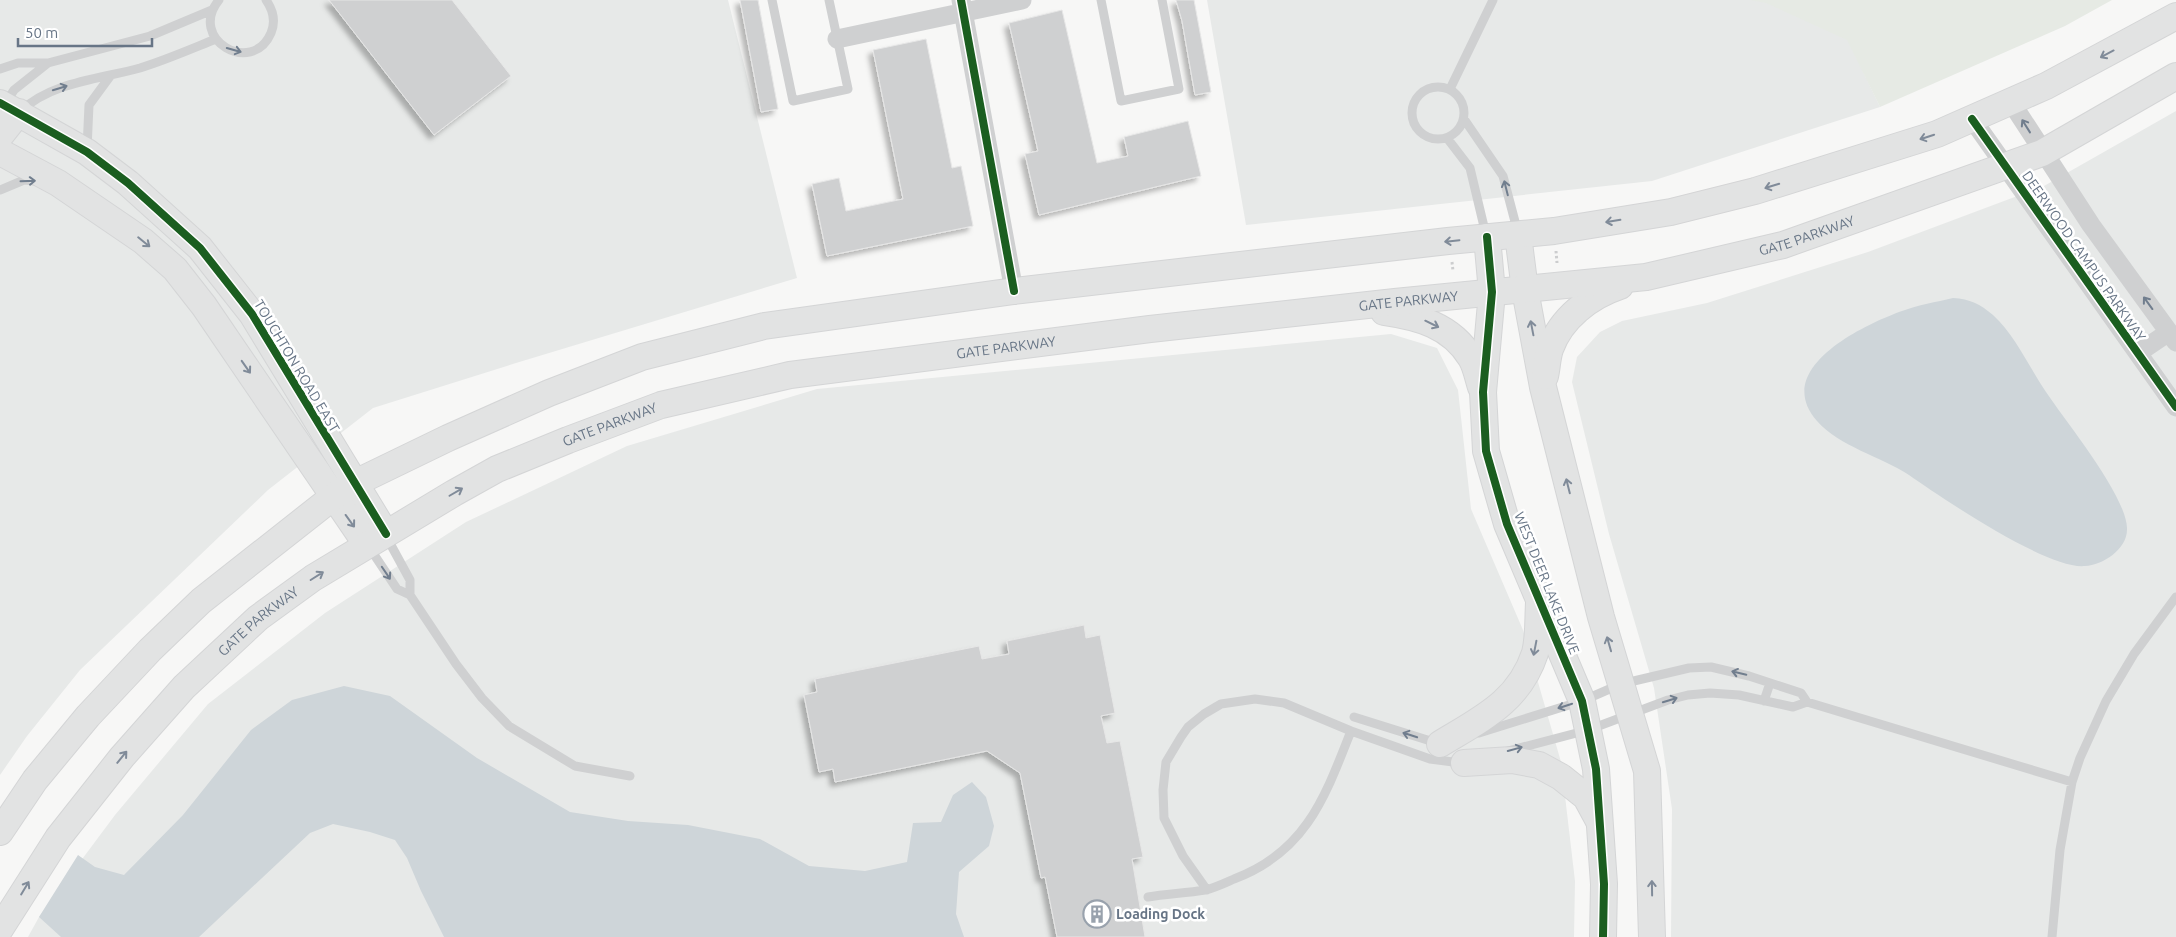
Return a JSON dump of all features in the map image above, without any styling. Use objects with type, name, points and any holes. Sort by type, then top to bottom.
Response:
[{"type":"main road","points":[[0,832],[35,780],[88,716],[150,650],[200,601],[343,491],[448,438],[642,357],[764,326],[1014,291],[1518,235],[1671,212],[1755,192],[1936,134],[2046,86],[2176,16]]},
{"type":"main road","name":"GATE PARKWAY","points":[[0,929],[58,838],[122,757],[184,687],[258,618],[313,578],[497,469],[661,405],[790,375],[1150,329],[1646,277],[1783,245],[2042,153],[2176,76]]},
{"type":"main road","points":[[0,136],[7,107]]},
{"type":"main road","name":"TOUCHTON ROAD EAST","points":[[7,107],[87,152],[128,183],[200,248],[252,314],[343,491]]},
{"type":"main road","name":"TOUCHTON ROAD EAST","points":[[0,152],[58,183],[143,241],[175,269],[343,491],[376,540]]},
{"type":"main road","points":[[1518,235],[1525,290],[1543,387],[1601,617],[1647,771],[1652,937]]},
{"type":"main road","name":"WEST DEER LAKE DRIVE","points":[[1487,237],[1492,292],[1483,392],[1486,451],[1507,524],[1582,701],[1596,769],[1604,884],[1603,937]]},
{"type":"main road","points":[[1543,387],[1550,350],[1562,326],[1579,308],[1603,292],[1646,277]]},
{"type":"main road","points":[[1351,307],[1416,317],[1438,327],[1454,339],[1471,358],[1483,392]]},
{"type":"main road","points":[[1440,744],[1507,700],[1524,678],[1535,651],[1539,600]]},
{"type":"main road","points":[[1464,763],[1512,760],[1539,765],[1561,777],[1586,796],[1600,822]]},
{"type":"street","points":[[837,39],[962,6],[1022,0]]},
{"type":"street","points":[[962,6],[1014,291]]},
{"type":"street","name":"DEERWOOD CAMPUS PARKWAY","points":[[2011,102],[2042,153],[2091,225],[2172,337]]},
{"type":"street","name":"DEERWOOD CAMPUS PARKWAY","points":[[1972,119],[2176,407]]},
{"type":"street","points":[[2138,353],[2172,337]]},
{"type":"lane","points":[[219,0],[212,10],[210,20],[216,39],[223,47],[242,53],[262,46],[269,38],[273,28],[274,17],[271,7],[266,0]]},
{"type":"lane","points":[[772,0],[793,101],[848,89],[829,0]]},
{"type":"lane","points":[[1101,0],[1121,101],[1180,89],[1162,0]]},
{"type":"lane","points":[[1450,89],[1493,0]]},
{"type":"lane","points":[[0,69],[18,63],[48,63],[150,36],[212,10]]},
{"type":"lane","points":[[7,107],[31,101],[47,93],[142,67],[216,39]]},
{"type":"lane","points":[[7,107],[14,90],[48,63]]},
{"type":"lane","points":[[87,152],[89,105],[111,75]]},
{"type":"lane","points":[[1464,119],[1460,127],[1447,138],[1438,139],[1422,134],[1413,119],[1412,111],[1419,95],[1425,90],[1442,86],[1450,89],[1462,102],[1464,119],[1503,176],[1518,235]]},
{"type":"lane","points":[[1447,138],[1470,168],[1487,237]]},
{"type":"lane","points":[[0,190],[24,180],[58,183]]},
{"type":"lane","points":[[376,540],[397,589],[410,595],[482,698],[509,726],[575,766],[630,776]]},
{"type":"lane","points":[[376,540],[410,580],[410,595]]},
{"type":"lane","points":[[2052,937],[2060,850],[2072,782],[2080,758],[2106,701],[2134,654],[2176,597]]},
{"type":"lane","points":[[1354,717],[1440,744],[1582,701],[1621,684],[1667,672],[1711,667],[1801,693],[1807,702]]},
{"type":"lane","points":[[1764,701],[1770,683]]},
{"type":"lane","points":[[1207,890],[1183,856],[1164,818],[1163,790],[1166,762],[1188,727],[1221,704],[1254,699],[1284,703],[1351,731],[1430,759],[1464,763],[1588,730],[1668,700],[1695,694],[1710,693],[1739,696],[1793,707],[1807,702],[2072,782]]},
{"type":"lane","points":[[1148,897],[1207,890],[1246,875],[1276,858],[1301,833],[1327,791],[1351,731]]},
{"type":"path","points":[[1556,250],[1557,263]]},
{"type":"shaded area","points":[[0,0],[728,0],[797,278],[373,408],[268,490],[80,670],[27,736],[0,775]]},
{"type":"shaded area","points":[[1207,0],[1809,0],[1848,40],[1880,107],[1652,181],[1246,225]]},
{"type":"shaded area","points":[[1750,0],[2112,0],[2065,26],[1880,107],[1847,40],[1766,3]]},
{"type":"shaded area","points":[[2176,111],[2176,937],[1671,937],[1672,809],[1654,688],[1609,534],[1572,382],[1577,357],[1600,332],[1622,321],[1707,303],[1868,252],[2044,186]]},
{"type":"shaded area","points":[[1953,298],[1970,301],[1979,305],[2001,323],[2046,392],[2094,459],[2117,497],[2124,514],[2127,528],[2126,536],[2119,549],[2099,563],[2085,566],[2068,564],[2047,557],[1996,531],[1898,468],[1837,438],[1817,421],[1806,402],[1805,384],[1813,367],[1846,338],[1902,311]]},
{"type":"shaded area","points":[[1391,334],[1437,348],[1458,390],[1471,509],[1523,630],[1561,762],[1575,881],[1574,937],[28,937],[39,917],[115,815],[208,704],[325,613],[466,522],[627,446],[817,389]]},
{"type":"shaded area","points":[[344,686],[390,696],[477,758],[570,812],[628,821],[688,825],[760,839],[809,866],[865,871],[907,862],[913,823],[941,822],[953,795],[972,782],[986,797],[994,826],[989,846],[959,872],[956,914],[964,937],[444,937],[407,858],[395,840],[333,824],[310,833],[199,937],[61,937],[39,917],[78,855],[95,867],[124,875],[183,815],[251,730],[292,700]]},
{"type":"building","points":[[329,0],[452,0],[511,76],[434,135]]},
{"type":"building","points":[[740,0],[758,0],[778,109],[761,112]]},
{"type":"building","points":[[1176,0],[1194,0],[1211,92],[1195,95],[1182,21]]},
{"type":"building","points":[[1062,10],[1097,163],[1128,156],[1124,137],[1188,121],[1201,176],[1039,215],[1025,154],[1038,151],[1009,23]]},
{"type":"building","points":[[926,39],[952,168],[961,166],[973,226],[827,256],[812,184],[839,178],[846,211],[903,199],[873,50]]},
{"type":"building","points":[[1084,625],[1086,638],[1100,635],[1115,713],[1101,716],[1107,743],[1120,741],[1143,857],[1132,859],[1145,937],[1057,937],[1045,877],[1041,878],[1020,773],[987,751],[835,782],[833,769],[819,772],[804,695],[817,692],[815,679],[979,646],[982,659],[1009,654],[1007,641]]},
{"type":"cycle path","points":[[961,0],[1014,291]]},
{"type":"cycle path","points":[[0,103],[87,152],[128,183],[200,248],[252,314],[386,534]]},
{"type":"cycle path","points":[[1972,119],[2176,407]]},
{"type":"cycle path","points":[[1487,237],[1492,292],[1483,392],[1486,451],[1507,524],[1582,701],[1596,769],[1604,884],[1603,937]]},
{"type":"place","name":"Loading Dock","points":[[1097,914]]}]
